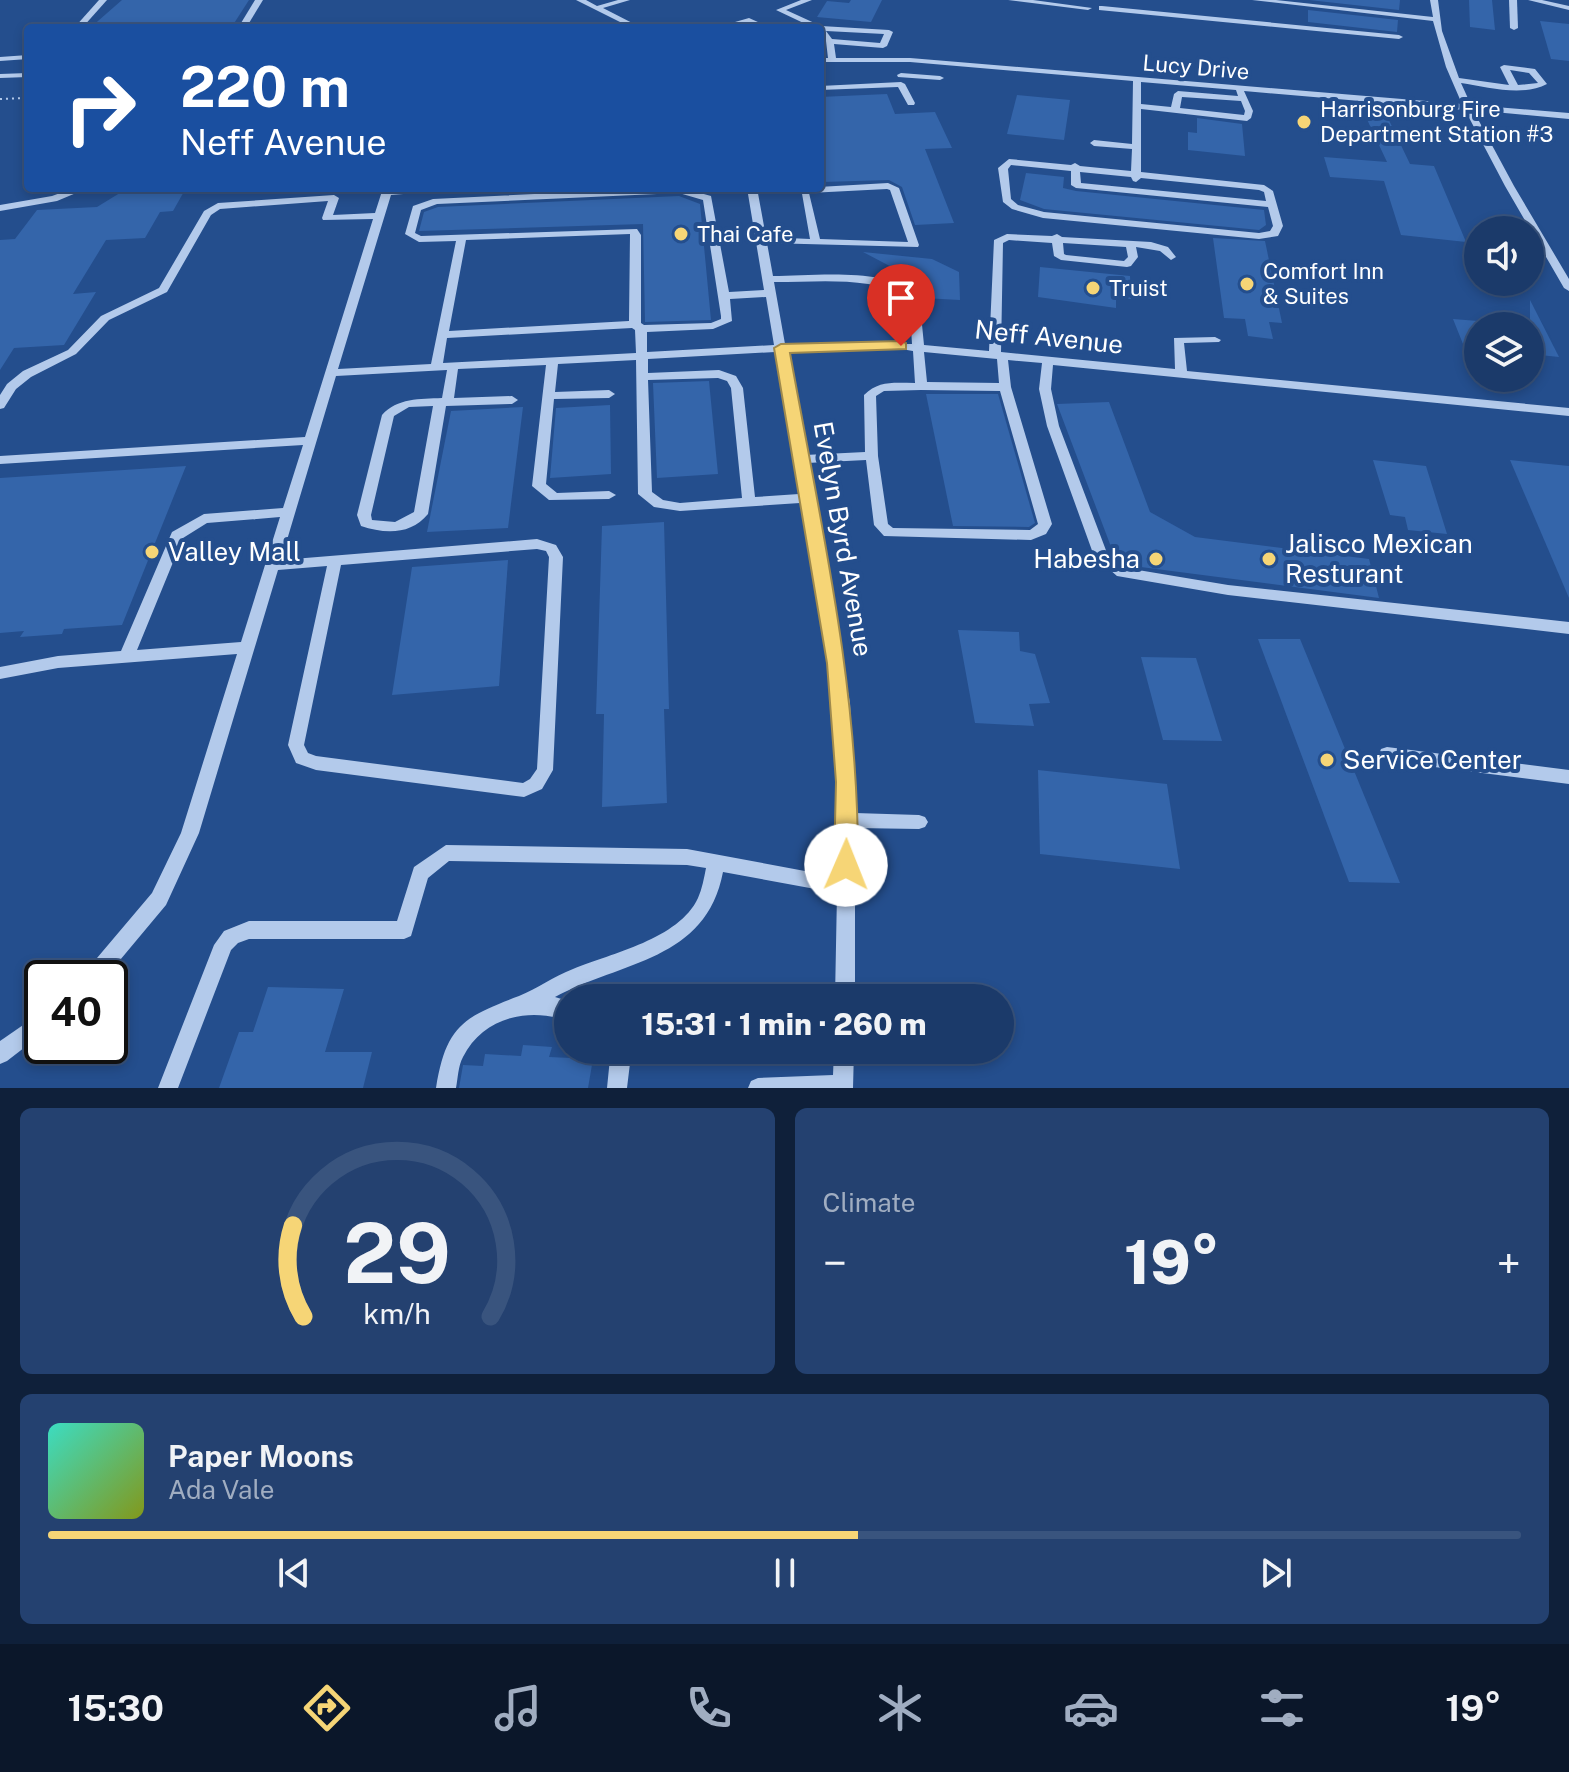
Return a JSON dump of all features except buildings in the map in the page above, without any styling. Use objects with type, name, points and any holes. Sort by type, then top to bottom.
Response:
[{"type":"street","points":[[82,24],[103,0]]},
{"type":"street","points":[[244,24],[259,0]]},
{"type":"street","points":[[580,0],[629,24]]},
{"type":"street","points":[[597,8],[626,0]]},
{"type":"street","points":[[808,0],[780,10],[811,24]]},
{"type":"street","points":[[1012,0],[1088,8]]},
{"type":"street","points":[[1256,0],[1435,19]]},
{"type":"street","points":[[1434,0],[1435,19],[1468,107],[1569,288]]},
{"type":"street","points":[[1513,0],[1514,28]]},
{"type":"street","points":[[1532,0],[1569,8]]},
{"type":"street","points":[[1102,8],[1199,12],[1399,37]]},
{"type":"street","points":[[734,24],[749,20],[758,24]]},
{"type":"street","points":[[824,28],[889,32],[883,46],[830,41]]},
{"type":"street","points":[[824,33],[830,41],[832,59]]},
{"type":"street","points":[[0,59],[24,57]]},
{"type":"street","points":[[899,59],[901,80],[911,103]]},
{"type":"street","name":"Lucy Drive","points":[[824,60],[899,59],[1569,116]]},
{"type":"street","points":[[996,82],[999,68]]},
{"type":"street","points":[[0,76],[24,75]]},
{"type":"street","points":[[824,88],[940,78]]},
{"type":"street","points":[[1136,191],[1137,80]]},
{"type":"street","points":[[1457,80],[1514,86]]},
{"type":"street","points":[[1136,106],[1244,119],[1249,116],[1239,88]]},
{"type":"street","points":[[1175,111],[1178,94],[1243,99]]},
{"type":"street","points":[[1094,143],[1136,147]]},
{"type":"street","points":[[1009,162],[1135,172],[1261,187],[1268,191],[1278,226],[1274,234],[1259,236],[1043,215],[1015,207],[1006,200],[1003,168],[1009,162]]},
{"type":"street","points":[[1075,166],[1076,185],[1272,205]]},
{"type":"street","points":[[762,240],[914,245],[894,188],[824,189]]},
{"type":"street","points":[[0,208],[54,199],[72,192]]},
{"type":"street","points":[[109,960],[139,927],[179,862],[387,192]]},
{"type":"street","points":[[582,192],[484,194],[428,202],[416,208],[409,230],[413,237],[633,231],[636,235],[645,494],[659,504],[680,507],[808,498]]},
{"type":"street","points":[[443,335],[721,324],[727,316],[710,203],[701,194],[690,192]]},
{"type":"street","name":"Evelyn Byrd Avenue","points":[[753,192],[837,663],[845,743],[847,820],[845,984]]},
{"type":"street","points":[[805,192],[816,242]]},
{"type":"street","points":[[0,405],[11,387],[27,374],[72,352],[105,318],[163,290],[207,213],[232,203],[336,193],[327,218],[380,216]]},
{"type":"street","points":[[1005,387],[881,387],[870,395],[872,456],[881,525],[889,533],[1031,535],[1041,531],[1045,524],[998,354],[1000,313],[994,291],[998,242],[1017,236],[1130,243],[1164,249],[1171,257]]},
{"type":"street","points":[[436,367],[462,237]]},
{"type":"street","points":[[1057,237],[1059,256],[1127,264],[1133,257],[1130,243]]},
{"type":"street","points":[[723,296],[770,286],[881,281],[902,286],[914,294],[921,386]]},
{"type":"street","points":[[1181,373],[1178,335],[1215,340]]},
{"type":"street","name":"Neff Avenue","points":[[331,373],[781,348],[917,347],[1569,412]]},
{"type":"street","points":[[1048,359],[1045,389],[1053,426],[1101,556],[1122,572],[1228,590],[1569,628]]},
{"type":"street","points":[[552,361],[539,486],[554,497],[609,495]]},
{"type":"street","points":[[453,367],[444,402],[421,514],[403,526],[378,527],[366,523],[364,515],[388,415],[403,404],[444,402],[512,400]]},
{"type":"street","points":[[642,377],[719,374],[732,379],[737,388],[749,502]]},
{"type":"street","points":[[549,396],[609,394]]},
{"type":"street","points":[[0,460],[311,441]]},
{"type":"street","points":[[801,459],[872,456]]},
{"type":"street","points":[[126,657],[177,535],[204,519],[289,512]]},
{"type":"street","points":[[272,566],[537,544],[551,548],[556,557],[545,770],[536,784],[524,790],[316,763],[302,758],[296,745],[335,561]]},
{"type":"street","points":[[0,673],[58,662],[248,647]]},
{"type":"street","points":[[1387,754],[1569,777]]},
{"type":"street","points":[[847,820],[919,822]]},
{"type":"street","points":[[168,1088],[224,945],[239,933],[404,930],[420,873],[431,861],[452,851],[687,857],[846,887]]},
{"type":"street","points":[[446,1088],[454,1052],[467,1036],[499,1010],[525,1003],[566,981],[619,964],[683,930],[700,912],[710,892],[716,863]]},
{"type":"street","points":[[525,1003],[554,1005]]},
{"type":"street","points":[[0,1054],[24,1036]]},
{"type":"street","points":[[617,1088],[618,1064]]},
{"type":"street","points":[[758,1088],[843,1086],[844,1064]]},
{"type":"path","points":[[0,99],[24,98]]},
{"type":"place","name":"Harrisonburg Fire Department Station #3","points":[[1304,122]]},
{"type":"place","name":"Thai Cafe","points":[[681,234]]},
{"type":"place","name":"Comfort Inn & Suites","points":[[1247,284]]},
{"type":"place","name":"Truist","points":[[1093,288]]},
{"type":"place","name":"Valley Mall","points":[[152,552]]},
{"type":"place","name":"Habesha","points":[[1156,559]]},
{"type":"place","name":"Jalisco Mexican Resturant","points":[[1269,559]]},
{"type":"place","name":"Service Center","points":[[1327,760]]},
{"type":"route","points":[[846,865],[847,782],[837,663],[781,348],[901,346]]}]
